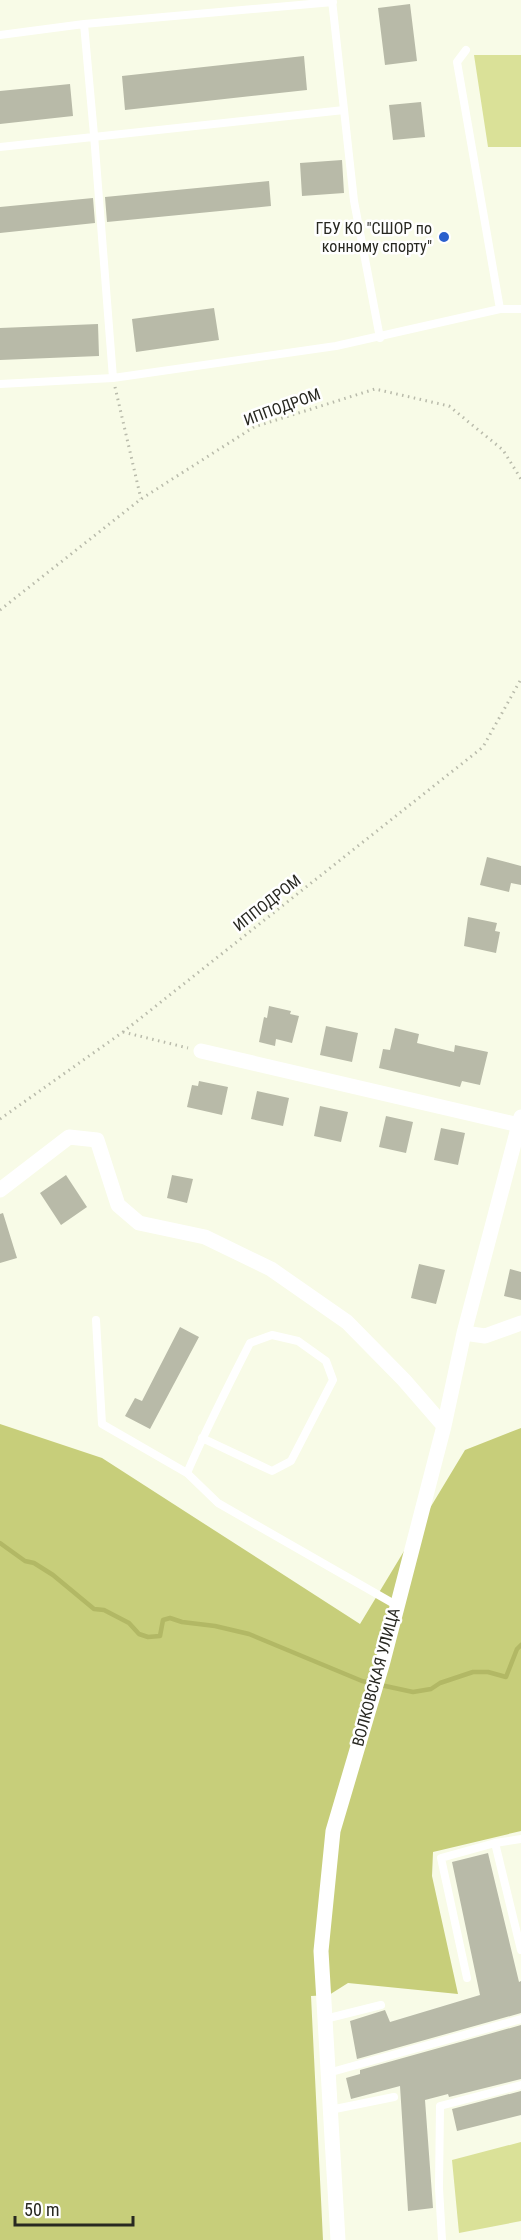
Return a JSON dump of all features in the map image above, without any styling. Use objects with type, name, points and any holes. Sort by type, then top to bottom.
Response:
[{"type":"street","points":[[201,1051],[520,1121]]},
{"type":"street","name":"ВОЛКОВСКАЯ УЛИЦА","points":[[338,2240],[321,1951],[333,1831],[379,1674],[444,1426],[464,1333],[520,1121]]},
{"type":"street","points":[[0,1190],[69,1137],[97,1140],[118,1205],[139,1224],[205,1237],[271,1269],[347,1322],[404,1380],[444,1426]]},
{"type":"street","points":[[464,1333],[485,1336],[521,1323]]},
{"type":"lane","points":[[0,35],[84,24],[332,1],[354,201],[380,338]]},
{"type":"lane","points":[[84,24],[113,378]]},
{"type":"lane","points":[[466,50],[457,62],[500,309]]},
{"type":"lane","points":[[0,147],[94,135],[344,110]]},
{"type":"lane","points":[[0,384],[113,378],[336,346],[380,338],[500,309],[521,309]]},
{"type":"lane","points":[[96,1320],[102,1424],[187,1473],[218,1503],[396,1605]]},
{"type":"lane","points":[[187,1473],[202,1438],[250,1343],[272,1335],[298,1341],[326,1361],[333,1380],[291,1461],[272,1471],[202,1438]]},
{"type":"lane","points":[[467,1978],[441,1858],[521,1839]]},
{"type":"lane","points":[[495,1844],[521,1950]]},
{"type":"lane","points":[[325,2019],[381,2005]]},
{"type":"lane","points":[[328,2073],[521,2019]]},
{"type":"lane","points":[[442,2240],[439,2188],[440,2106],[521,2085]]},
{"type":"lane","points":[[330,2110],[394,2097]]},
{"type":"path","points":[[113,378],[141,500]]},
{"type":"path","name":"ИППОДРОМ","points":[[0,610],[141,500],[254,427],[375,389],[449,406],[503,450],[521,479]]},
{"type":"path","name":"ИППОДРОМ","points":[[0,1119],[123,1032],[483,747],[521,679]]},
{"type":"path","points":[[123,1032],[201,1051]]},
{"type":"green space","points":[[474,55],[521,55],[521,147],[488,147]]},
{"type":"green space","points":[[0,1424],[102,1458],[360,1624],[465,1450],[521,1428],[521,1831],[433,1852],[432,1876],[458,1994],[348,1983],[329,1995],[311,1996],[323,2240],[0,2240]]},
{"type":"green space","points":[[521,2142],[521,2221],[459,2233],[452,2160]]},
{"type":"building","points":[[410,4],[417,61],[385,65],[378,8]]},
{"type":"building","points":[[304,56],[307,90],[125,110],[122,76]]},
{"type":"building","points":[[70,84],[73,116],[0,124],[0,91]]},
{"type":"building","points":[[421,102],[425,137],[393,140],[389,105]]},
{"type":"building","points":[[342,160],[344,193],[302,196],[300,163]]},
{"type":"building","points":[[269,181],[271,206],[107,222],[105,197]]},
{"type":"building","points":[[93,198],[95,223],[0,233],[0,207]]},
{"type":"building","points":[[214,308],[219,340],[136,352],[132,319]]},
{"type":"building","points":[[98,324],[99,356],[0,360],[0,328]]},
{"type":"building","points":[[487,857],[521,866],[521,885],[511,883],[509,892],[480,885]]},
{"type":"building","points":[[468,917],[497,923],[495,931],[500,932],[496,953],[464,946]]},
{"type":"building","points":[[269,1006],[291,1011],[290,1014],[299,1016],[292,1043],[276,1039],[275,1046],[259,1042],[264,1017],[267,1018]]},
{"type":"building","points":[[326,1026],[358,1033],[352,1062],[320,1055]]},
{"type":"building","points":[[395,1028],[419,1034],[417,1043],[454,1052],[455,1045],[488,1052],[480,1085],[462,1081],[460,1087],[379,1068],[383,1049],[390,1050]]},
{"type":"building","points":[[199,1081],[228,1087],[222,1115],[187,1107],[192,1085],[198,1086]]},
{"type":"building","points":[[257,1091],[289,1098],[283,1126],[251,1119]]},
{"type":"building","points":[[320,1106],[348,1112],[341,1142],[314,1136]]},
{"type":"building","points":[[386,1116],[413,1122],[406,1153],[379,1147]]},
{"type":"building","points":[[441,1128],[465,1133],[458,1165],[434,1160]]},
{"type":"building","points":[[66,1175],[87,1207],[61,1225],[40,1193]]},
{"type":"building","points":[[172,1175],[193,1179],[187,1203],[167,1198]]},
{"type":"building","points":[[3,1213],[17,1258],[0,1263],[0,1214]]},
{"type":"building","points":[[419,1264],[445,1270],[436,1304],[411,1298]]},
{"type":"building","points":[[510,1269],[521,1272],[521,1300],[504,1296]]},
{"type":"building","points":[[180,1327],[199,1337],[150,1429],[125,1416],[135,1398],[142,1401]]},
{"type":"building","points":[[488,1853],[519,1982],[521,1981],[521,2013],[357,2059],[350,2021],[385,2010],[390,2022],[480,1995],[452,1862]]},
{"type":"building","points":[[521,2025],[521,2079],[449,2097],[448,2094],[425,2100],[433,2208],[408,2211],[400,2086],[351,2099],[346,2078],[360,2074],[360,2070]]},
{"type":"building","points":[[521,2091],[521,2115],[457,2131],[452,2109]]},
{"type":"waterway","points":[[0,1543],[25,1561],[34,1563],[53,1575],[94,1609],[104,1610],[129,1623],[139,1634],[148,1637],[160,1636],[163,1620],[170,1618],[182,1622],[215,1626],[249,1634],[362,1681],[413,1692],[431,1689],[440,1683],[473,1672],[488,1672],[506,1677],[517,1649],[521,1645]]},
{"type":"place","name":"ГБУ КО \"СШОР по конному спорту\"","points":[[444,237]]}]
